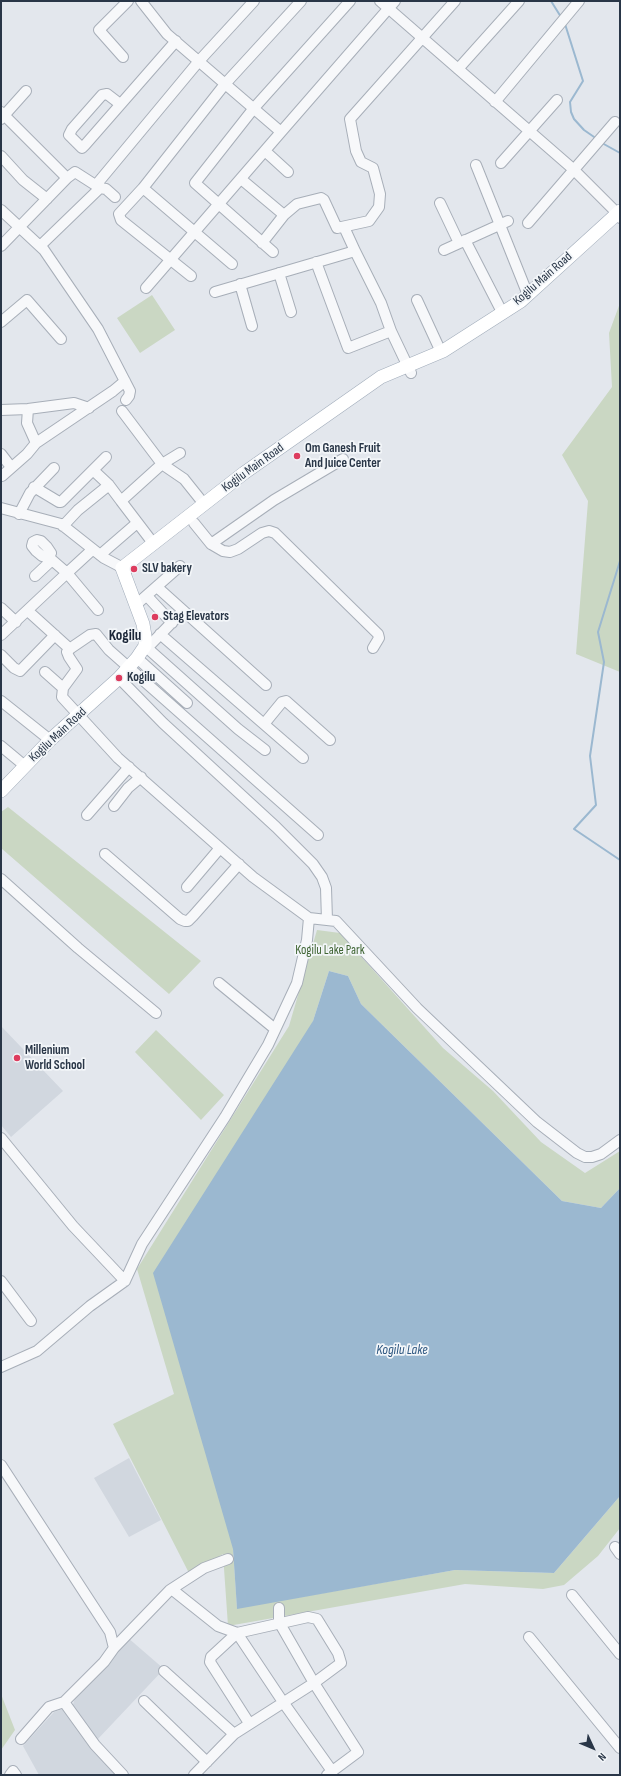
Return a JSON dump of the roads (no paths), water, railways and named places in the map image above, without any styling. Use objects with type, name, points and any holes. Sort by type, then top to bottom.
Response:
[{"type":"main road","name":"Kogilu Main Road","points":[[124,569],[153,543],[194,523],[249,479],[384,383],[441,352],[528,295],[619,216]]},
{"type":"main road","name":"Kogilu Main Road","points":[[124,569],[174,533],[204,504],[244,473],[381,377],[447,357],[525,306],[619,216]]},
{"type":"main road","points":[[124,569],[143,600],[147,630],[146,645]]},
{"type":"main road","points":[[124,569],[143,624],[146,645]]},
{"type":"main road","name":"Kogilu Main Road","points":[[3,784],[25,766],[50,740],[121,680],[134,664],[146,645]]},
{"type":"main road","name":"Kogilu Main Road","points":[[1,801],[80,716]]},
{"type":"street","points":[[123,57],[99,30],[128,1]]},
{"type":"street","points":[[141,1],[168,34],[281,132]]},
{"type":"street","points":[[40,246],[98,187],[199,61],[254,1]]},
{"type":"street","points":[[191,276],[119,217],[119,214],[143,188],[226,84],[300,1]]},
{"type":"street","points":[[272,252],[196,185],[196,180],[254,108],[350,1]]},
{"type":"street","points":[[380,1],[392,5],[422,38],[573,169],[619,216]]},
{"type":"street","points":[[262,243],[284,215],[297,204],[321,198],[326,203],[336,226],[340,228],[369,220],[379,207],[380,194],[372,168],[370,165],[361,162],[356,151],[350,119],[455,1]]},
{"type":"street","points":[[458,69],[520,1]]},
{"type":"street","points":[[495,102],[579,1]]},
{"type":"street","points":[[146,288],[392,5]]},
{"type":"street","points":[[120,104],[107,94],[102,95],[72,129],[69,135],[82,148],[176,41]]},
{"type":"street","points":[[26,91],[2,115],[67,178]]},
{"type":"street","points":[[501,163],[557,100]]},
{"type":"street","points":[[528,223],[615,122]]},
{"type":"street","points":[[265,151],[288,172]]},
{"type":"street","points":[[1,156],[23,180],[47,199]]},
{"type":"street","points":[[476,165],[504,223],[528,295]]},
{"type":"street","points":[[1,246],[67,178],[75,172],[98,187],[106,189],[115,197]]},
{"type":"street","points":[[240,179],[284,215]]},
{"type":"street","points":[[143,188],[232,264]]},
{"type":"street","points":[[440,203],[502,312]]},
{"type":"street","points":[[1,210],[40,246],[98,330],[130,391],[126,400]]},
{"type":"street","points":[[444,250],[504,223]]},
{"type":"street","points":[[344,227],[410,369]]},
{"type":"street","points":[[215,292],[355,250]]},
{"type":"street","points":[[316,262],[348,348],[391,330]]},
{"type":"street","points":[[279,273],[291,312]]},
{"type":"street","points":[[240,284],[252,326]]},
{"type":"street","points":[[1,322],[27,300],[61,339]]},
{"type":"street","points":[[417,300],[441,352]]},
{"type":"street","points":[[2,476],[27,454],[36,443],[89,408],[125,381]]},
{"type":"street","points":[[1,410],[28,409],[74,403],[89,408]]},
{"type":"street","points":[[28,409],[27,423],[36,443]]},
{"type":"street","points":[[122,411],[162,464],[184,479],[204,504]]},
{"type":"street","points":[[121,501],[162,464],[180,453]]},
{"type":"street","points":[[1,454],[11,467]]},
{"type":"street","points":[[34,487],[61,502],[106,457]]},
{"type":"street","points":[[211,544],[274,500],[343,459]]},
{"type":"street","points":[[19,514],[24,501],[34,487],[54,468]]},
{"type":"street","points":[[93,470],[109,485],[137,524],[153,543]]},
{"type":"street","points":[[63,526],[78,510],[109,485]]},
{"type":"street","points":[[1,508],[61,524],[96,552],[124,569]]},
{"type":"street","points":[[194,523],[211,544],[223,551],[230,552],[238,549],[262,533],[269,531],[275,533],[378,634],[379,638],[373,648]]},
{"type":"street","points":[[1,635],[67,573],[137,524]]},
{"type":"street","points":[[35,576],[50,559],[67,573],[98,610]]},
{"type":"street","points":[[172,623],[143,600],[180,566]]},
{"type":"street","points":[[157,587],[266,684]]},
{"type":"street","points":[[1,608],[16,622]]},
{"type":"street","points":[[28,610],[70,648]]},
{"type":"street","points":[[146,645],[151,644],[183,611]]},
{"type":"street","points":[[187,703],[134,664],[109,650],[96,634],[90,635],[70,648],[67,652],[77,669],[63,688],[62,697],[129,767],[220,848],[253,877],[310,918],[336,921],[417,1008],[537,1122],[577,1153],[592,1157],[601,1154],[620,1140]]},
{"type":"street","points":[[160,634],[303,758]]},
{"type":"street","points":[[1,655],[14,668],[20,671],[55,635]]},
{"type":"street","points":[[146,645],[238,729],[265,750]]},
{"type":"street","points":[[134,664],[318,835]]},
{"type":"street","points":[[45,672],[63,688]]},
{"type":"street","points":[[121,680],[163,723],[281,831],[313,864],[322,877],[326,888],[327,920]]},
{"type":"street","points":[[1,701],[50,740]]},
{"type":"street","points":[[264,724],[282,702],[286,701],[330,740]]},
{"type":"street","points":[[1,746],[25,766]]},
{"type":"street","points":[[87,815],[129,767]]},
{"type":"street","points":[[114,806],[128,788],[135,784],[141,777]]},
{"type":"street","points":[[188,887],[220,848]]},
{"type":"street","points":[[105,854],[180,920],[185,921],[188,921],[193,916],[239,864]]},
{"type":"street","points":[[1,879],[78,948],[156,1013]]},
{"type":"street","points":[[1,1367],[36,1351],[90,1306],[125,1281],[142,1244],[225,1118],[268,1045],[297,983],[308,940],[310,918]]},
{"type":"street","points":[[219,983],[275,1029]]},
{"type":"street","points":[[1,1138],[73,1226],[125,1281]]},
{"type":"street","points":[[1,1281],[31,1321]]},
{"type":"street","points":[[1,1465],[110,1632],[114,1648]]},
{"type":"street","points":[[21,1739],[49,1707],[64,1702],[104,1662],[114,1648],[170,1590],[204,1568],[228,1559]]},
{"type":"street","points":[[174,1591],[218,1626],[237,1633],[330,1773],[358,1752],[314,1683],[279,1622],[279,1608]]},
{"type":"street","points":[[572,1594],[620,1654]]},
{"type":"street","points":[[194,1775],[234,1734],[249,1723],[314,1683],[341,1663],[338,1653],[317,1620],[308,1617],[279,1622],[237,1633],[211,1657],[210,1662],[249,1723]]},
{"type":"street","points":[[529,1637],[620,1748]]},
{"type":"street","points":[[164,1671],[234,1734]]},
{"type":"street","points":[[144,1701],[207,1762]]},
{"type":"street","points":[[64,1702],[95,1745],[123,1775]]},
{"type":"street","points":[[10,1775],[13,1771],[16,1775]]},
{"type":"water","name":"Kogilu Lake","points":[[329,971],[348,976],[361,1004],[562,1201],[601,1208],[620,1188],[620,1496],[554,1573],[455,1570],[237,1609],[233,1549],[153,1273],[313,1021]]},
{"type":"waterway","points":[[551,1],[561,17]]},
{"type":"waterway","points":[[565,24],[583,81],[570,102],[571,112],[574,119],[584,130],[597,139]]},
{"type":"waterway","points":[[602,143],[620,153]]},
{"type":"waterway","points":[[620,561],[598,632],[604,662],[590,756],[596,805],[574,829],[620,860]]},
{"type":"place","name":"Om Ganesh Fruit And Juice Center","points":[[297,456]]},
{"type":"place","name":"SLV bakery","points":[[134,569]]},
{"type":"place","name":"Stag Elevators","points":[[155,617]]},
{"type":"place","name":"Kogilu","points":[[119,678]]},
{"type":"place","name":"Millenium World School","points":[[17,1058]]},
{"type":"district","name":"Kogilu","points":[[125,636]]},
{"type":"park label","name":"Kogilu Lake Park","points":[[330,951]]}]
